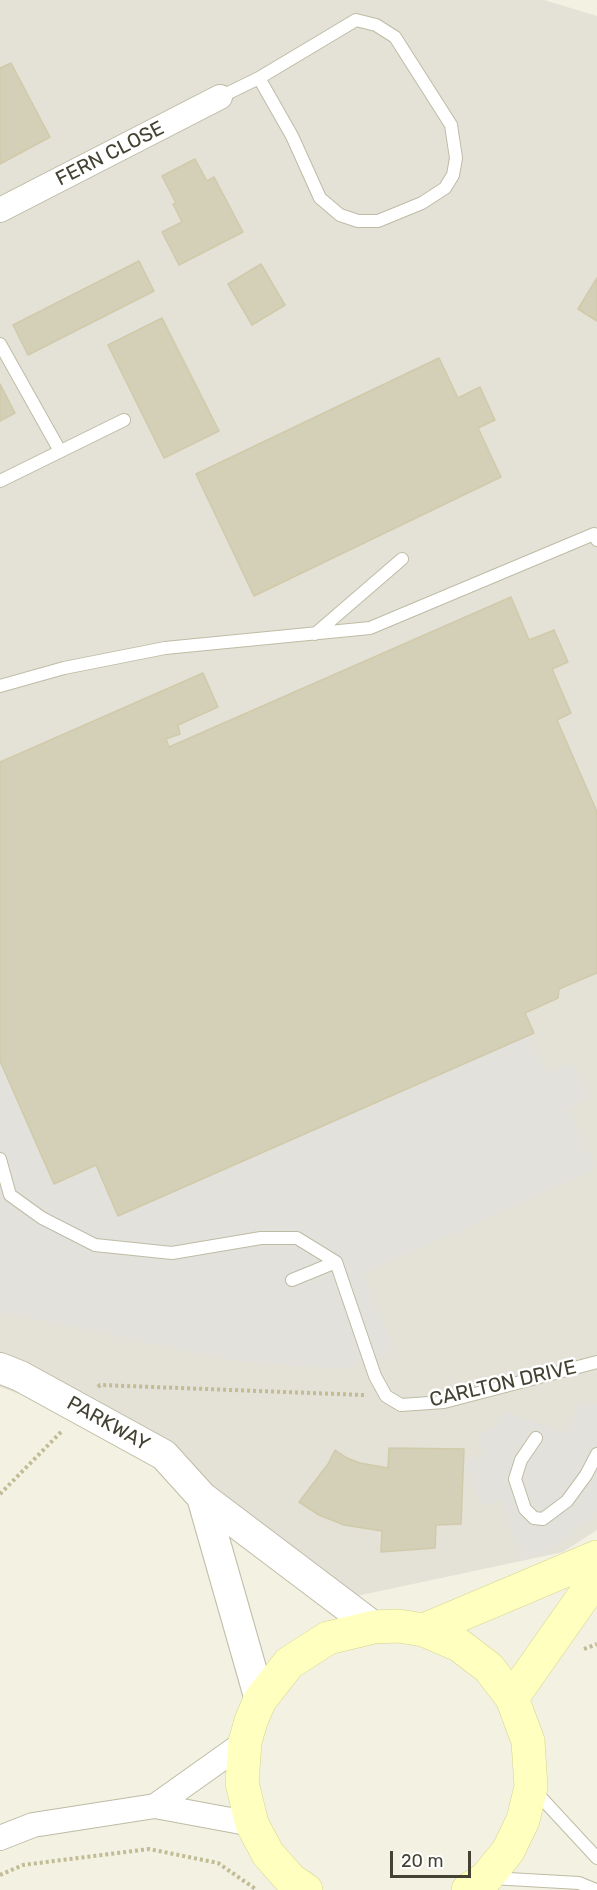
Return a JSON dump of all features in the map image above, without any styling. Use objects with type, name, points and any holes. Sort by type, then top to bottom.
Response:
[{"type":"main road","points":[[424,1630],[597,1557]]},
{"type":"main road","points":[[512,1698],[597,1577]]},
{"type":"main road","points":[[306,1890],[291,1880],[268,1854],[252,1824],[242,1783],[244,1742],[251,1720],[260,1700],[289,1663],[318,1644],[328,1638],[374,1627],[399,1626],[424,1630],[459,1645],[489,1668],[512,1698],[528,1741],[531,1787],[523,1820],[508,1851],[477,1884]]},
{"type":"street","name":"FERN CLOSE","points":[[0,210],[220,98]]},
{"type":"street","name":"PARKWAY","points":[[0,1368],[20,1376],[164,1455],[202,1497],[374,1627]]},
{"type":"street","points":[[202,1497],[260,1700]]},
{"type":"street","points":[[155,1806],[244,1742]]},
{"type":"street","points":[[0,1838],[33,1825],[155,1806],[252,1824]]},
{"type":"lane","points":[[220,98],[259,78],[356,20],[376,25],[394,38],[451,125],[456,158],[453,175],[445,188],[422,203],[378,221],[358,221],[340,215],[320,198],[292,136],[259,78]]},
{"type":"lane","points":[[0,344],[60,451]]},
{"type":"lane","points":[[0,481],[124,420]]},
{"type":"lane","points":[[0,686],[64,668],[165,648],[370,628],[594,534],[597,540]]},
{"type":"lane","points":[[315,634],[402,559]]},
{"type":"lane","points":[[0,1159],[10,1195],[42,1218],[95,1245],[172,1253],[261,1238],[297,1238],[336,1262],[366,1353],[386,1396]]},
{"type":"lane","points":[[292,1280],[336,1262]]},
{"type":"lane","name":"CARLTON DRIVE","points":[[386,1396],[401,1405],[444,1402],[597,1362]]},
{"type":"lane","points":[[536,1438],[521,1460],[515,1479],[525,1509],[534,1518],[543,1519],[567,1501],[586,1475],[597,1454]]},
{"type":"lane","points":[[531,1787],[597,1858]]},
{"type":"lane","points":[[477,1884],[579,1884],[596,1890]]},
{"type":"path","points":[[0,1494],[83,1410],[100,1384],[386,1396]]},
{"type":"path","points":[[0,1875],[23,1865],[149,1849],[218,1863],[258,1890]]},
{"type":"shaded area","points":[[0,0],[544,0],[597,16],[597,1530],[563,1552],[352,1597],[79,1416],[0,1387]]},
{"type":"shaded area","points":[[529,1035],[547,1072],[572,1062],[590,1098],[568,1109],[596,1169],[362,1274],[396,1351],[340,1369],[236,1361],[0,1312],[0,1062],[54,1183],[96,1165],[119,1216]]},
{"type":"shaded area","points":[[578,1402],[597,1404],[597,1512],[557,1547],[522,1561],[501,1499],[481,1506],[464,1461],[484,1455],[477,1435],[495,1427],[506,1412],[565,1433]]},
{"type":"building","points":[[11,63],[50,137],[0,164],[0,68]]},
{"type":"building","points":[[195,159],[207,181],[214,177],[243,232],[179,265],[162,232],[182,222],[173,204],[176,203],[162,176]]},
{"type":"building","points":[[139,261],[154,291],[28,355],[13,325]]},
{"type":"building","points":[[261,264],[285,305],[252,325],[228,284]]},
{"type":"building","points":[[597,278],[597,321],[578,309]]},
{"type":"building","points":[[162,318],[219,431],[164,458],[108,345]]},
{"type":"building","points":[[439,358],[458,398],[480,387],[495,420],[478,428],[501,477],[254,596],[196,474]]},
{"type":"building","points":[[0,384],[15,413],[0,421]]},
{"type":"building","points":[[511,597],[529,640],[554,630],[568,662],[552,669],[571,713],[557,720],[597,812],[597,973],[559,989],[558,998],[525,1013],[534,1033],[118,1216],[96,1165],[54,1184],[0,1061],[0,762],[203,673],[218,707],[178,725],[180,734],[166,739],[169,747]]},
{"type":"building","points":[[389,1448],[464,1449],[461,1524],[436,1525],[435,1548],[381,1552],[382,1531],[344,1525],[319,1515],[299,1502],[328,1464],[335,1450],[360,1463],[388,1468]]}]
